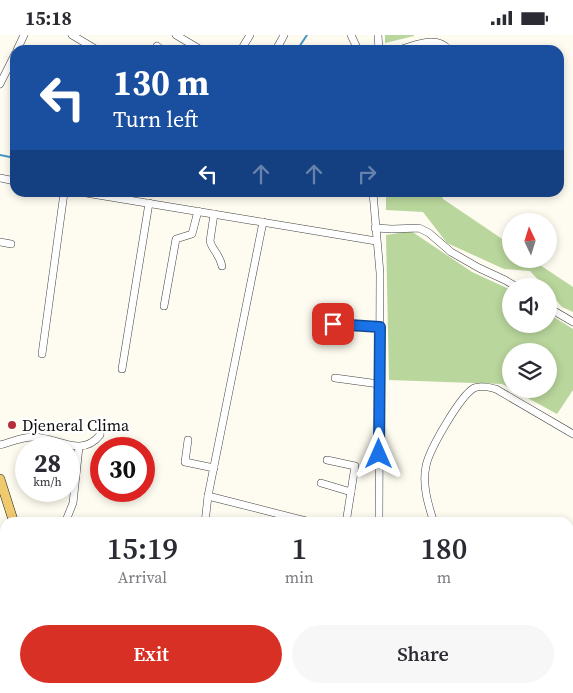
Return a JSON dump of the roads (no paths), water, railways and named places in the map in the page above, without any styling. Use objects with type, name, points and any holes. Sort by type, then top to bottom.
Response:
[{"type":"main road","points":[[0,479],[12,517]]},
{"type":"street","points":[[72,35],[88,45]]},
{"type":"street","points":[[176,35],[193,45]]},
{"type":"street","points":[[420,45],[432,42],[443,45]]},
{"type":"street","points":[[0,84],[10,64]]},
{"type":"street","points":[[42,354],[63,197]]},
{"type":"street","points":[[111,197],[376,241]]},
{"type":"street","points":[[369,197],[373,203]]},
{"type":"street","points":[[373,197],[380,273],[379,517]]},
{"type":"street","points":[[122,369],[149,203]]},
{"type":"street","points":[[164,306],[176,239],[192,234],[198,211]]},
{"type":"street","points":[[214,214],[210,241],[220,257],[222,265]]},
{"type":"street","points":[[206,517],[208,496],[263,222]]},
{"type":"street","points":[[375,228],[419,228],[429,233],[451,252],[478,268],[502,279]]},
{"type":"street","points":[[0,242],[11,244]]},
{"type":"street","points":[[557,313],[573,322]]},
{"type":"street","points":[[333,324],[380,327]]},
{"type":"street","points":[[335,377],[379,384]]},
{"type":"street","points":[[432,517],[426,495],[426,467],[431,451],[450,418],[470,391],[476,387],[484,386],[496,389],[573,434]]},
{"type":"street","points":[[80,447],[94,442],[100,435]]},
{"type":"street","points":[[0,445],[15,440]]},
{"type":"street","points":[[188,440],[185,462],[214,468]]},
{"type":"street","points":[[327,460],[356,466],[347,517]]},
{"type":"street","points":[[321,483],[351,492]]},
{"type":"street","points":[[208,496],[290,517]]},
{"type":"street","points":[[67,517],[73,502]]},
{"type":"waterway","points":[[300,45],[307,35]]},
{"type":"waterway","points":[[0,155],[10,157]]},
{"type":"place","name":"Djeneral Clima","points":[[12,425]]}]
